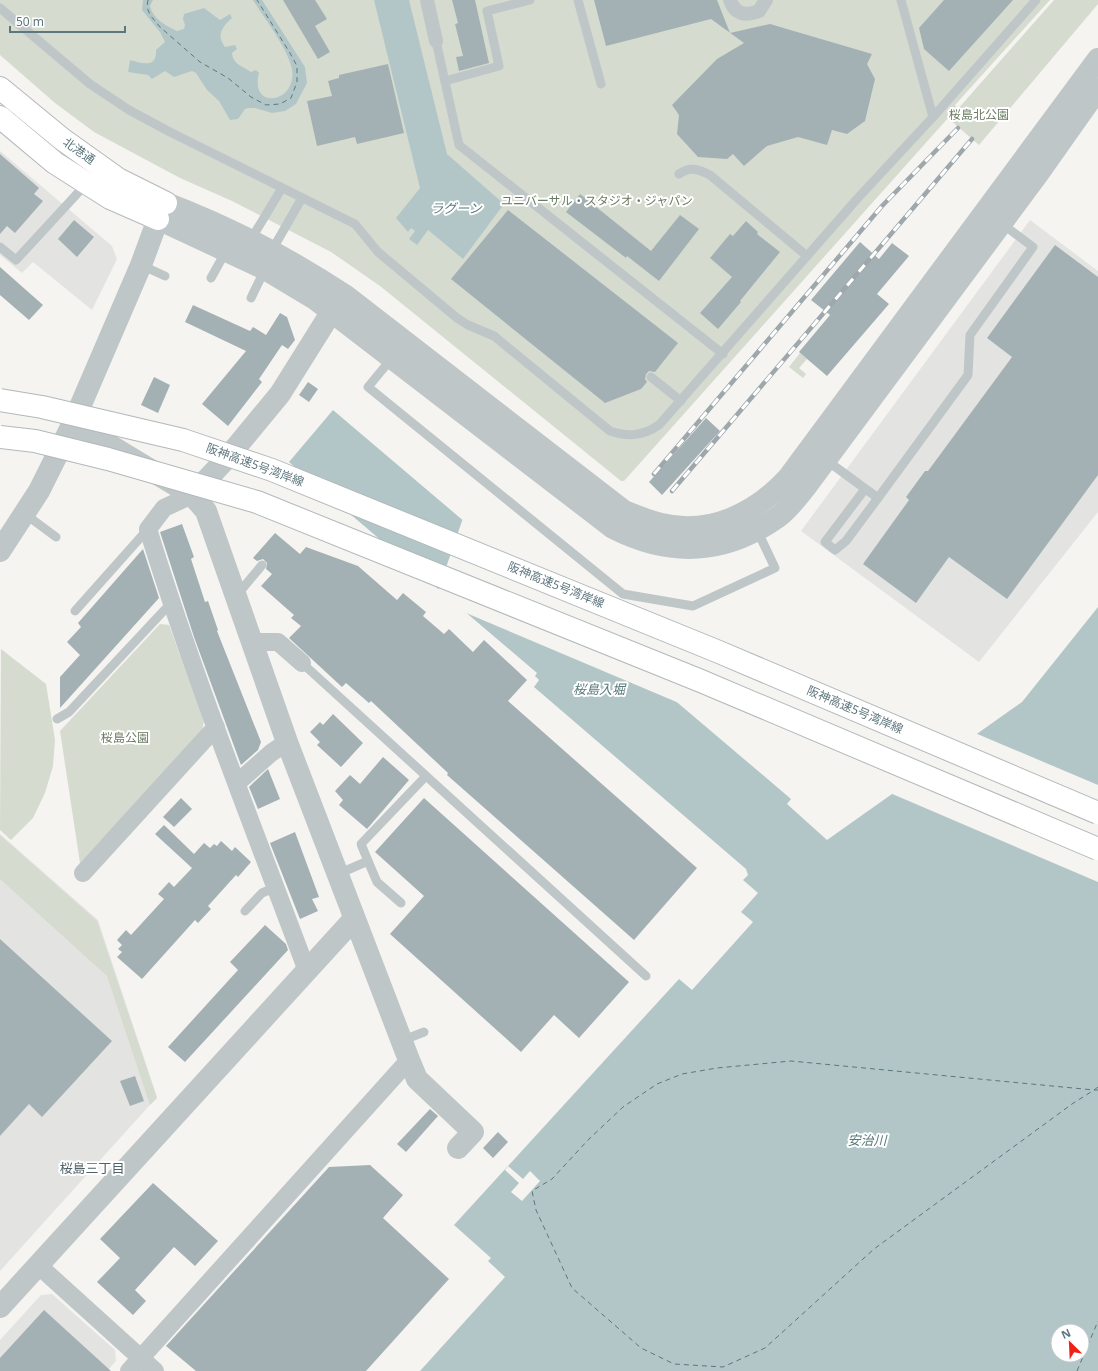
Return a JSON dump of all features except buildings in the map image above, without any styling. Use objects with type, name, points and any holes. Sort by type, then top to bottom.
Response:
[{"type":"main road","name":"北港通","points":[[0,88],[62,139],[162,211]]},
{"type":"main road","name":"北港通","points":[[0,117],[55,163],[110,198],[162,211]]},
{"type":"main road","name":"阪神高速5号湾岸線","points":[[0,400],[42,407],[176,438],[272,470],[712,649],[1098,813]]},
{"type":"main road","points":[[0,436],[35,441],[108,459],[257,502],[701,681],[1098,849]]},
{"type":"street","points":[[427,0],[436,41]]},
{"type":"street","points":[[730,0],[735,10],[740,14],[746,14],[759,11],[766,0]]},
{"type":"street","points":[[339,304],[624,511],[662,525],[684,528],[702,527],[730,520],[752,509],[773,494],[788,478],[1098,59]]},
{"type":"street","points":[[162,211],[226,251],[312,274],[392,358],[575,501],[613,528],[636,540],[660,546],[694,549],[724,543],[757,530],[779,516],[805,488],[1098,89]]},
{"type":"street","points":[[162,211],[200,216],[250,241],[268,261]]},
{"type":"street","points":[[0,551],[40,491],[73,422],[142,265],[162,211]]},
{"type":"street","points":[[307,970],[171,603],[148,528],[164,508],[192,495],[220,451],[280,394],[339,304]]},
{"type":"street","points":[[73,422],[192,495],[206,511],[287,742],[417,1079],[473,1132],[458,1148]]},
{"type":"street","points":[[252,642],[278,642],[302,663]]},
{"type":"street","points":[[83,873],[216,727]]},
{"type":"street","points":[[237,783],[271,753],[287,742]]},
{"type":"street","points":[[0,1307],[354,919]]},
{"type":"street","points":[[134,1365],[405,1051]]},
{"type":"street","points":[[38,1265],[134,1365],[155,1371]]},
{"type":"lane","points":[[445,81],[499,66],[486,11],[530,0]]},
{"type":"lane","points":[[578,0],[600,84]]},
{"type":"lane","points":[[901,0],[933,116]]},
{"type":"lane","points":[[0,8],[71,68],[110,98],[163,129],[355,224],[360,228],[378,252],[457,318],[494,336],[610,431],[629,436],[650,431],[659,426],[807,256],[1036,0]]},
{"type":"lane","points":[[436,41],[460,145],[723,354]]},
{"type":"lane","points":[[679,174],[694,168],[710,175],[807,256]]},
{"type":"lane","points":[[0,247],[16,260],[87,183]]},
{"type":"lane","points":[[250,241],[282,188]]},
{"type":"lane","points":[[251,298],[268,261],[302,198]]},
{"type":"lane","points":[[865,489],[824,542],[835,550],[846,542],[968,374],[970,334],[1033,247],[1001,223]]},
{"type":"lane","points":[[211,278],[226,251]]},
{"type":"lane","points":[[142,265],[165,276]]},
{"type":"lane","points":[[392,358],[368,387],[623,594],[693,606],[775,568],[757,530]]},
{"type":"lane","points":[[651,377],[681,401]]},
{"type":"lane","points":[[826,460],[878,498]]},
{"type":"lane","points":[[25,514],[56,537]]},
{"type":"lane","points":[[75,611],[148,528]]},
{"type":"lane","points":[[236,596],[262,565]]},
{"type":"lane","points":[[56,719],[69,712],[171,603]]},
{"type":"lane","points":[[302,663],[646,976]]},
{"type":"lane","points":[[401,903],[377,882],[361,844],[426,776]]},
{"type":"lane","points":[[338,874],[368,861]]},
{"type":"lane","points":[[245,910],[262,893],[276,887]]},
{"type":"lane","points":[[405,1051],[424,1032]]},
{"type":"shaded area","points":[[0,151],[112,246],[117,259],[92,310],[33,262],[22,273],[0,255]]},
{"type":"shaded area","points":[[1030,220],[1098,271],[1098,512],[979,662],[801,531]]},
{"type":"shaded area","points":[[0,834],[98,920],[157,1097],[0,1271]]},
{"type":"shaded area","points":[[52,1294],[115,1350],[116,1361],[107,1371],[0,1371],[0,1340],[41,1295]]},
{"type":"green space","name":"ユニバーサル・スタジオ・ジャパン","points":[[0,0],[1050,0],[955,105],[957,108],[624,481],[621,481],[380,286],[331,252],[232,201],[180,178],[94,132],[55,103],[0,55]]},
{"type":"green space","name":"桜島北公園","points":[[1054,0],[1098,0],[1098,4],[979,145],[949,119]]},
{"type":"green space","points":[[800,353],[807,359],[799,368],[806,374],[803,378],[789,367]]},
{"type":"green space","name":"桜島公園","points":[[160,624],[169,625],[204,721],[202,731],[80,863],[60,731]]},
{"type":"green space","points":[[1,649],[46,684],[55,740],[53,766],[45,793],[33,818],[11,840],[0,830]]},
{"type":"green space","points":[[0,835],[97,921],[157,1098],[150,1105],[107,976],[0,879]]},
{"type":"water","points":[[143,0],[153,0],[150,6],[154,15],[164,24],[177,31],[184,29],[184,14],[204,8],[220,20],[230,14],[232,18],[221,31],[222,43],[225,47],[235,45],[237,49],[232,53],[236,63],[251,72],[256,70],[259,73],[258,85],[261,93],[266,97],[274,98],[281,96],[288,90],[292,81],[292,70],[286,53],[276,34],[253,0],[262,0],[305,67],[307,83],[296,104],[285,111],[272,113],[255,108],[248,108],[245,109],[238,119],[230,120],[219,101],[207,90],[196,73],[192,71],[174,77],[165,71],[152,79],[148,75],[128,72],[130,60],[143,63],[151,62],[156,56],[156,50],[165,42],[160,32],[142,10]]},
{"type":"water","name":"ラグーン","points":[[374,0],[409,0],[447,154],[504,204],[463,259],[428,230],[417,245],[409,239],[415,231],[411,228],[408,232],[396,218],[420,188]]},
{"type":"water","name":"安治川","points":[[333,410],[791,799],[787,804],[827,840],[1022,702],[1098,607],[1098,1371],[420,1371],[505,1277],[488,1261],[491,1258],[454,1225],[679,979],[692,990],[753,922],[741,912],[758,893],[743,880],[748,875],[746,869],[534,687],[539,680],[535,676],[537,673],[289,462]]},
{"type":"pier","points":[[463,518],[686,706],[459,610],[438,591]]},
{"type":"pier","points":[[975,733],[1098,785],[1098,882],[890,793]]},
{"type":"pier","points":[[508,1166],[523,1179],[530,1171],[540,1181],[522,1201],[511,1192],[519,1183],[505,1170]]},
{"type":"ferry route","points":[[148,0],[147,7],[150,15],[160,27],[200,62],[228,78],[251,97],[266,105],[280,104],[291,98],[297,82],[297,66],[257,0]]},
{"type":"ferry route","points":[[1098,1087],[1094,1090],[1072,1104],[874,1249],[765,1348],[723,1367],[674,1364],[641,1348],[572,1288],[536,1210],[532,1191],[552,1179],[588,1140],[623,1107],[657,1084],[682,1074],[717,1068],[791,1061],[1094,1090],[1098,1090]]},
{"type":"ferry route","points":[[1077,1371],[1098,1321]]},
{"type":"railway","points":[[654,474],[882,206],[958,128]]},
{"type":"railway","points":[[672,491],[972,139]]},
{"type":"district","name":"桜島三丁目","points":[[92,1168]]},
{"type":"water label","name":"桜島入堀","points":[[599,689]]}]
